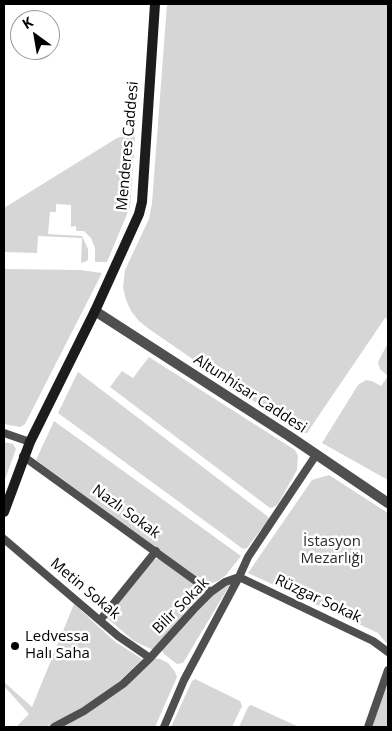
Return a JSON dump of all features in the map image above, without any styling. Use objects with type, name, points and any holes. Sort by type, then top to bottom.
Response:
[{"type":"main road","name":"Menderes Caddesi","points":[[4,512],[23,456],[95,311],[139,214],[142,202],[155,4]]},
{"type":"street","name":"Altunhisar Caddesi","points":[[95,311],[289,436],[388,503]]},
{"type":"street","points":[[4,433],[30,442]]},
{"type":"street","points":[[164,727],[184,680],[248,557],[316,455]]},
{"type":"street","name":"Nazlı Sokak","points":[[23,456],[211,592]]},
{"type":"street","name":"Metin Sokak","points":[[4,539],[127,643],[150,658]]},
{"type":"street","points":[[100,619],[156,551]]},
{"type":"street","name":"Bilir Sokak","points":[[54,727],[84,711],[123,684],[150,658],[194,608],[211,592],[225,582],[239,577]]},
{"type":"street","name":"Rüzgar Sokak","points":[[239,577],[373,641],[386,650]]},
{"type":"street","points":[[368,727],[388,670]]},
{"type":"green space","points":[[167,4],[388,4],[388,319],[385,318],[307,433],[300,433],[149,329],[138,320],[126,300],[123,287],[125,270],[149,219],[152,203]]},
{"type":"green space","points":[[134,134],[130,207],[107,262],[95,262],[95,248],[91,238],[84,231],[76,231],[76,226],[71,227],[71,205],[56,204],[56,212],[50,212],[48,234],[82,236],[88,249],[87,261],[81,263],[82,238],[38,236],[37,253],[4,252],[4,208],[117,138]]},
{"type":"green space","points":[[4,269],[80,270],[102,273],[25,424],[20,427],[4,424]]},
{"type":"green space","points":[[388,343],[388,376],[380,369],[378,362]]},
{"type":"green space","points":[[149,357],[295,450],[298,456],[297,470],[278,504],[270,508],[110,387],[122,371],[133,378]]},
{"type":"green space","points":[[78,372],[267,516],[269,519],[247,548],[243,549],[58,413]]},
{"type":"green space","points":[[388,376],[388,480],[322,443],[358,385],[366,380],[381,386]]},
{"type":"green space","points":[[54,421],[241,556],[226,575],[212,583],[198,578],[36,460]]},
{"type":"green space","points":[[4,442],[13,444],[16,449],[4,482]]},
{"type":"green space","name":"İstasyon Mezarlığı","points":[[329,475],[388,513],[388,645],[378,633],[248,573],[312,480]]},
{"type":"green space","points":[[155,559],[159,559],[206,593],[191,605],[153,650],[134,641],[106,617]]},
{"type":"green space","points":[[231,583],[183,663],[177,664],[164,654],[162,650],[204,603]]},
{"type":"green space","points":[[74,604],[114,641],[142,659],[119,682],[90,703],[54,723],[45,727],[16,727],[29,714],[4,686],[4,682],[32,707]]},
{"type":"green space","points":[[154,658],[168,663],[177,677],[155,727],[61,727]]},
{"type":"green space","points":[[388,677],[388,727],[370,727]]},
{"type":"green space","points":[[195,679],[240,701],[242,706],[232,727],[171,727],[192,681]]},
{"type":"green space","points":[[251,705],[299,727],[239,727],[248,707]]},
{"type":"place","name":"Ledvessa Halı Saha","points":[[15,646]]}]
